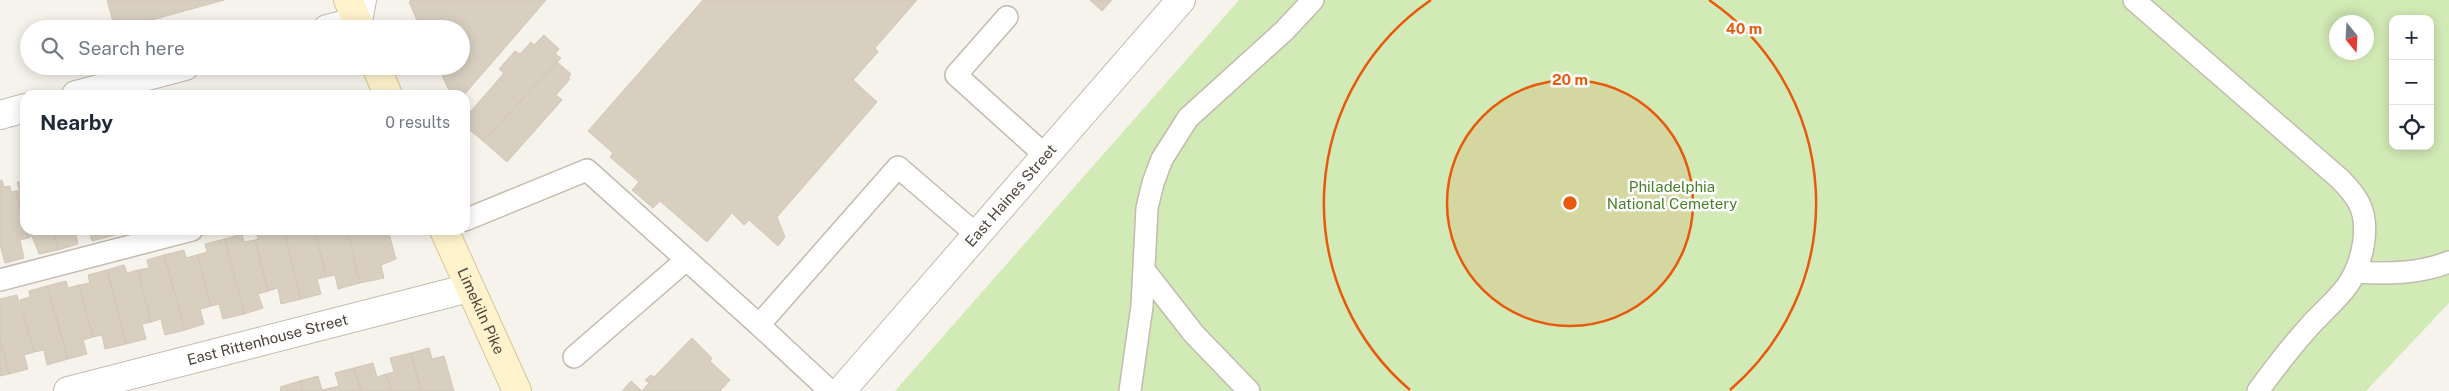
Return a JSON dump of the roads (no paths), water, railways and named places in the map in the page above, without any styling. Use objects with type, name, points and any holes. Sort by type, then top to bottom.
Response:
[{"type":"street","name":"East Haines Street","points":[[841,391],[1182,0]]},
{"type":"street","points":[[343,20],[357,12]]},
{"type":"street","points":[[95,90],[151,75]]},
{"type":"street","points":[[380,75],[386,90]]},
{"type":"street","points":[[0,115],[20,109]]},
{"type":"street","name":"Limekiln Pike","points":[[446,235],[517,391]]},
{"type":"street","name":"East Rittenhouse Street","points":[[68,391],[469,288]]},
{"type":"lane","points":[[1130,391],[1139,338],[1147,208],[1152,183],[1173,139],[1200,106],[1284,31],[1314,0]]},
{"type":"lane","points":[[2134,0],[2351,190],[2359,203],[2364,218],[2362,252],[2355,272],[2347,286],[2292,346],[2258,391]]},
{"type":"lane","points":[[1007,17],[956,75],[1046,156]]},
{"type":"lane","points":[[759,325],[898,167],[977,235]]},
{"type":"lane","points":[[470,218],[587,170],[830,391]]},
{"type":"lane","points":[[0,280],[173,235]]},
{"type":"lane","points":[[574,357],[686,260]]},
{"type":"lane","points":[[2355,272],[2398,273],[2449,262]]},
{"type":"lane","points":[[1144,270],[1194,334],[1249,391]]},
{"type":"park label","name":"Philadelphia National Cemetery","points":[[1672,196]]}]
